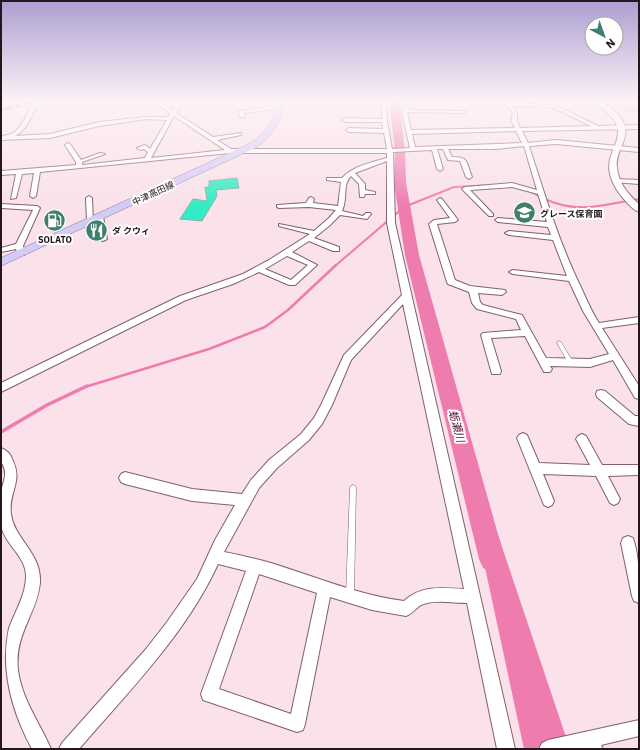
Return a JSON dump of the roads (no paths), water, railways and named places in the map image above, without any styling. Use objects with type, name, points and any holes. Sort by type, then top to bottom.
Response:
[{"type":"main road","name":"中津高田線","points":[[1,262],[20,250],[90,221],[244,150],[267,135]]},
{"type":"street","points":[[1,138],[54,135]]},
{"type":"street","points":[[147,158],[160,135]]},
{"type":"street","points":[[205,135],[230,151]]},
{"type":"street","points":[[212,139],[234,135]]},
{"type":"street","points":[[387,135],[390,153],[391,223],[506,749]]},
{"type":"street","points":[[409,135],[411,149]]},
{"type":"street","points":[[521,135],[552,225],[587,311],[639,396]]},
{"type":"street","points":[[622,135],[613,164],[616,182],[624,194],[639,209]]},
{"type":"street","points":[[1,173],[79,164],[244,150],[390,153],[411,149],[445,147],[562,143],[618,148],[636,152]]},
{"type":"street","points":[[68,145],[79,164]]},
{"type":"street","points":[[140,148],[145,147],[151,152]]},
{"type":"street","points":[[445,147],[450,159],[462,159],[469,177]]},
{"type":"street","points":[[434,148],[440,169]]},
{"type":"street","points":[[329,179],[344,180],[353,172],[390,153]]},
{"type":"street","points":[[79,164],[102,154]]},
{"type":"street","points":[[346,166],[353,172],[362,184],[362,194],[373,193]]},
{"type":"street","points":[[33,196],[37,170]]},
{"type":"street","points":[[13,198],[19,172]]},
{"type":"street","points":[[1,388],[183,298],[235,281],[258,269],[312,236],[339,210],[343,201],[344,180]]},
{"type":"street","points":[[616,182],[639,182]]},
{"type":"street","points":[[491,215],[465,189],[512,185],[542,193]]},
{"type":"street","points":[[89,198],[90,221]]},
{"type":"street","points":[[440,200],[455,220],[436,221],[433,224],[451,282],[459,286],[473,289],[502,292]]},
{"type":"street","points":[[279,206],[310,202],[365,218]]},
{"type":"street","points":[[1,250],[20,250],[37,208],[2,206]]},
{"type":"street","points":[[100,216],[103,239]]},
{"type":"street","points":[[498,220],[552,225]]},
{"type":"street","points":[[281,224],[312,236],[336,249]]},
{"type":"street","points":[[509,233],[557,238]]},
{"type":"street","points":[[258,269],[292,283],[313,265],[285,252]]},
{"type":"street","points":[[514,272],[573,279]]},
{"type":"street","points":[[473,289],[478,306],[520,318],[546,366],[571,363],[590,363],[615,356]]},
{"type":"street","points":[[68,749],[172,627],[202,584],[245,500],[266,472],[305,437],[318,421],[327,405],[347,358],[406,296]]},
{"type":"street","points":[[597,326],[639,320]]},
{"type":"street","points":[[496,371],[486,335],[528,333]]},
{"type":"street","points":[[601,394],[633,421],[639,421]]},
{"type":"street","points":[[523,438],[548,501]]},
{"type":"street","points":[[582,439],[614,500]]},
{"type":"street","points":[[1,453],[10,464],[12,470],[4,504],[5,521],[30,562],[33,573],[29,601],[14,634],[10,654],[10,672],[14,693],[42,749]]},
{"type":"street","points":[[535,468],[598,471],[639,470]]},
{"type":"street","points":[[125,478],[192,495],[245,500]]},
{"type":"street","points":[[628,543],[639,596]]},
{"type":"street","points":[[215,556],[255,566],[324,589],[392,607],[406,609],[417,599],[431,595],[472,596]]},
{"type":"street","points":[[255,566],[209,694],[297,724],[324,589]]},
{"type":"street","points":[[548,749],[592,744],[639,728]]},
{"type":"lane","points":[[559,343],[571,363]]},
{"type":"lane","points":[[350,596],[353,488]]},
{"type":"waterway","name":"蛎瀬川","points":[[398,135],[400,151],[400,183],[412,255],[492,559]]},
{"type":"waterway","points":[[335,266],[404,207],[454,187],[511,184]]},
{"type":"waterway","points":[[531,192],[555,203],[579,207],[599,206],[639,199]]},
{"type":"waterway","points":[[85,387],[209,349],[265,327],[288,310],[336,265]]},
{"type":"waterway","points":[[1,432],[47,405],[87,386]]},
{"type":"place","name":"グレース保育園","points":[[524,213]]},
{"type":"place","name":"SOLATO","points":[[55,220]]},
{"type":"place","name":"ダ クウィ","points":[[97,230]]}]
